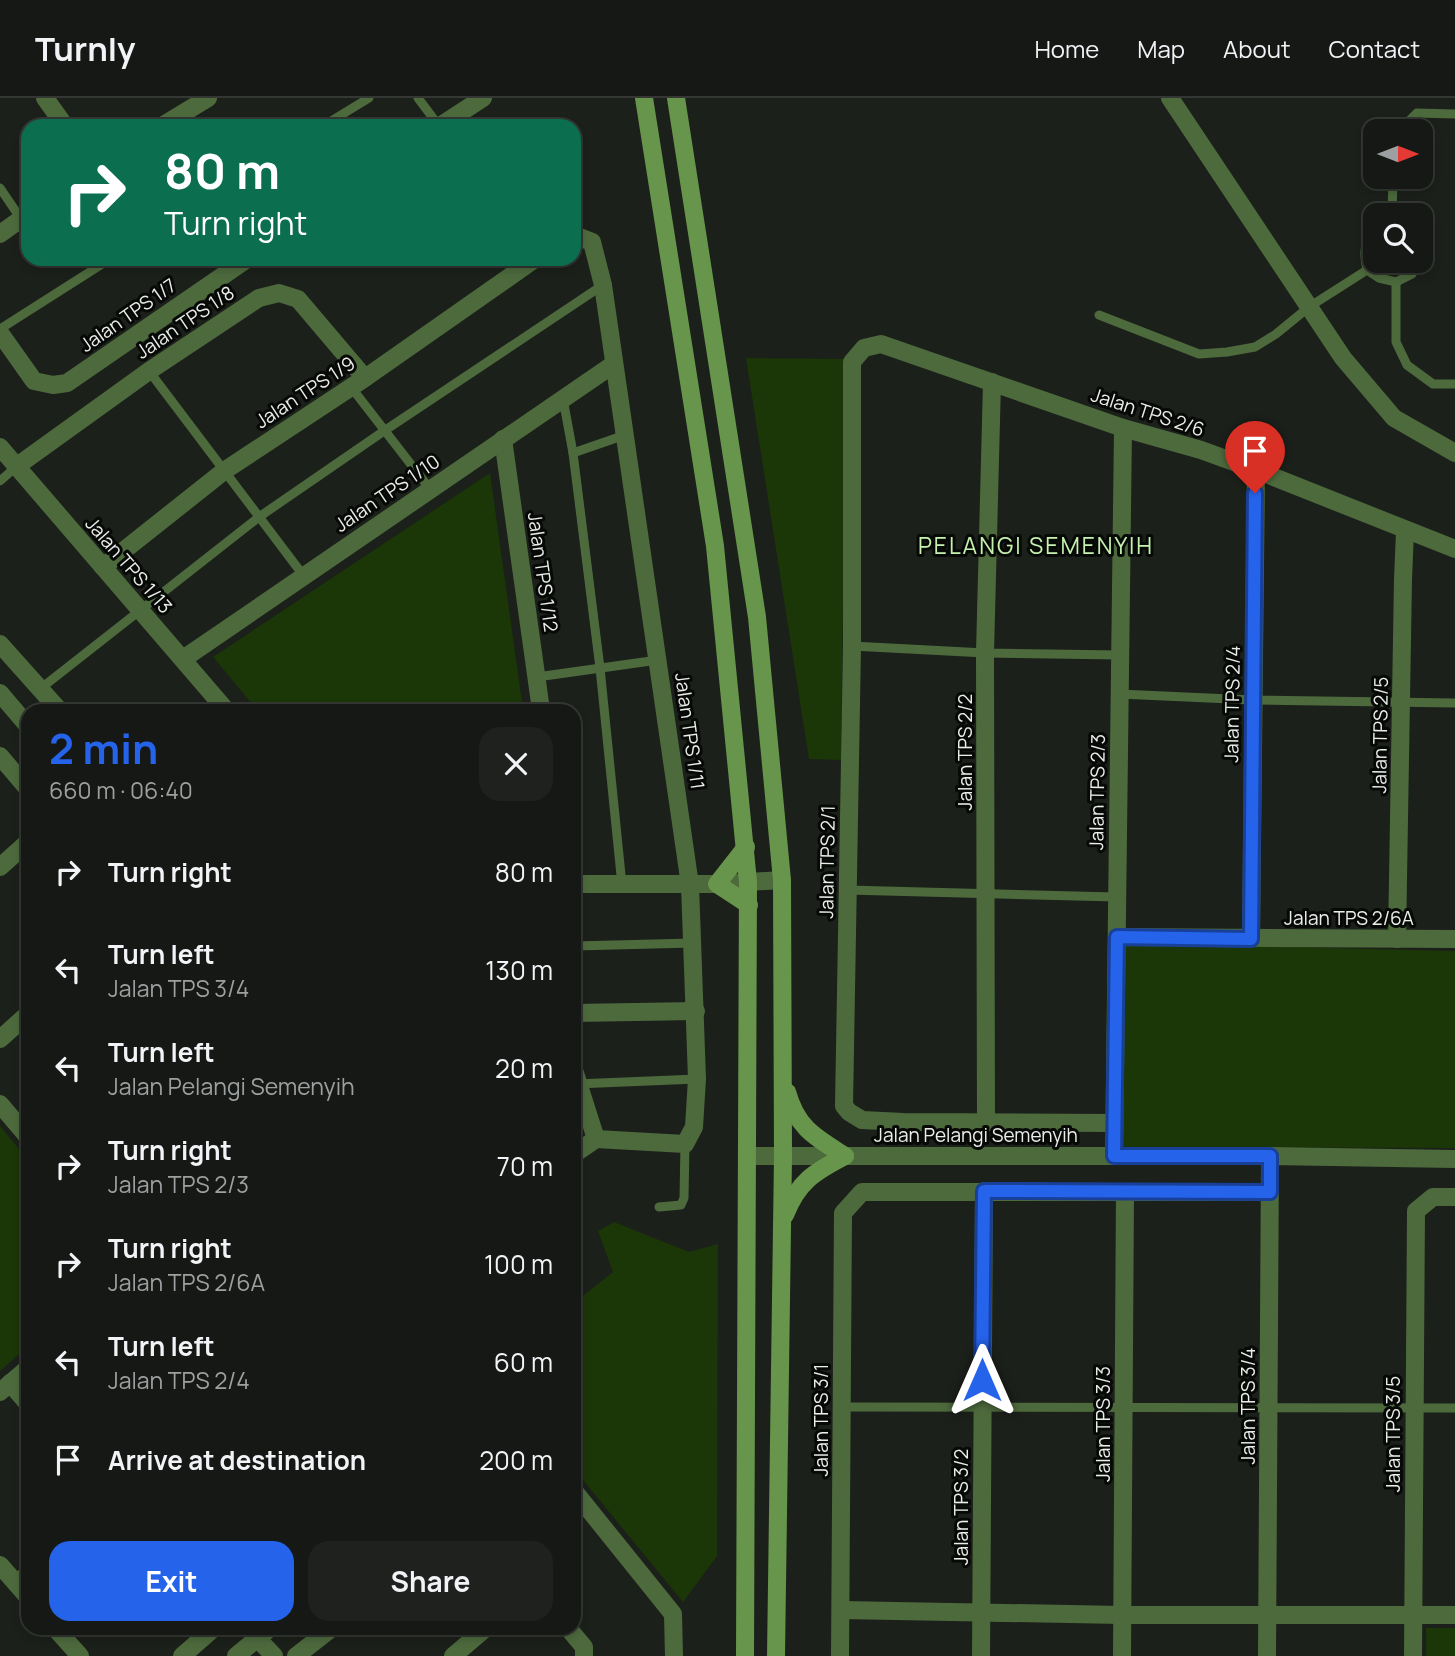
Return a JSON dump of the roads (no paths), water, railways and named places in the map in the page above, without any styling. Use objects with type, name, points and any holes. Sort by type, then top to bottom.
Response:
[{"type":"street","points":[[45,98],[60,119]]},
{"type":"street","points":[[175,119],[208,98]]},
{"type":"street","points":[[451,119],[483,98]]},
{"type":"street","points":[[644,98],[715,546],[746,847],[749,905],[745,1656]]},
{"type":"street","points":[[676,98],[757,617],[782,880],[783,1156],[776,1656]]},
{"type":"street","points":[[680,117],[683,98]]},
{"type":"street","points":[[1175,101],[1343,358],[1394,418],[1455,453]]},
{"type":"street","points":[[0,234],[21,218]]},
{"type":"street","name":"Jalan TPS 1/11","points":[[581,238],[592,242],[603,285],[690,885],[697,1079],[694,1127],[685,1144]]},
{"type":"street","name":"Jalan TPS 1/7","points":[[0,331],[34,381],[53,385],[67,383],[237,266]]},
{"type":"street","name":"Jalan TPS 1/9","points":[[103,567],[224,471],[358,383],[525,266]]},
{"type":"street","name":"Jalan TPS 1/8","points":[[17,466],[149,371],[259,298],[279,293],[298,299],[358,383]]},
{"type":"street","name":"Jalan TPS 2/6","points":[[864,348],[881,344],[1123,428],[1201,450],[1455,550]]},
{"type":"street","name":"Jalan TPS 2/1","points":[[864,348],[852,362],[852,646],[844,1106],[862,1120],[1114,1123]]},
{"type":"street","name":"Jalan TPS 1/10","points":[[183,659],[614,363]]},
{"type":"street","name":"Jalan TPS 2/2","points":[[986,1123],[985,653],[992,382]]},
{"type":"street","name":"Jalan TPS 2/3","points":[[1114,1156],[1123,428]]},
{"type":"street","name":"Jalan TPS 1/12","points":[[503,439],[540,704]]},
{"type":"street","name":"Jalan TPS 1/13","points":[[0,447],[221,704]]},
{"type":"street","name":"Jalan TPS 2/4","points":[[1251,939],[1256,470]]},
{"type":"street","name":"Jalan TPS 2/5","points":[[1397,939],[1405,531]]},
{"type":"street","points":[[0,644],[54,704]]},
{"type":"street","points":[[0,693],[21,718]]},
{"type":"street","points":[[0,757],[21,781]]},
{"type":"street","points":[[717,884],[746,847]]},
{"type":"street","points":[[0,867],[21,848]]},
{"type":"street","points":[[581,884],[690,885],[782,880]]},
{"type":"street","points":[[717,884],[749,905]]},
{"type":"street","name":"Jalan TPS 2/6A","points":[[1117,937],[1455,939]]},
{"type":"street","points":[[581,1013],[696,1011]]},
{"type":"street","points":[[0,1039],[21,1020]]},
{"type":"street","points":[[781,1068],[792,1111],[809,1133],[845,1156],[820,1169],[801,1184],[792,1197],[782,1222]]},
{"type":"street","points":[[581,1096],[596,1139]]},
{"type":"street","points":[[0,1104],[21,1129]]},
{"type":"street","points":[[581,1149],[596,1139],[685,1144]]},
{"type":"street","name":"Jalan Pelangi Semenyih","points":[[748,1156],[1270,1156],[1455,1159]]},
{"type":"street","name":"Jalan TPS 3/4","points":[[1268,1656],[1270,1156]]},
{"type":"street","points":[[984,1191],[1270,1192]]},
{"type":"street","name":"Jalan TPS 3/1","points":[[840,1656],[844,1213],[862,1192],[984,1191]]},
{"type":"street","name":"Jalan TPS 3/2","points":[[981,1656],[984,1191]]},
{"type":"street","name":"Jalan TPS 3/3","points":[[1122,1656],[1125,1192]]},
{"type":"street","name":"Jalan TPS 3/5","points":[[1413,1656],[1416,1212],[1433,1197],[1455,1197]]},
{"type":"street","points":[[21,1374],[5,1388],[21,1399]]},
{"type":"street","points":[[581,1500],[673,1614],[674,1656]]},
{"type":"street","points":[[0,1564],[21,1588]]},
{"type":"street","points":[[841,1610],[1122,1615],[1455,1615]]},
{"type":"street","points":[[61,1635],[80,1656]]},
{"type":"street","points":[[181,1656],[206,1635]]},
{"type":"street","points":[[236,1656],[261,1635]]},
{"type":"street","points":[[264,1635],[274,1656]]},
{"type":"street","points":[[296,1656],[323,1635]]},
{"type":"street","points":[[453,1656],[478,1635]]},
{"type":"street","points":[[574,1635],[584,1647],[584,1656]]},
{"type":"lane","points":[[334,119],[369,98]]},
{"type":"lane","points":[[418,98],[434,119]]},
{"type":"lane","points":[[1411,119],[1417,113],[1455,114]]},
{"type":"lane","points":[[0,188],[21,212]]},
{"type":"lane","points":[[0,331],[99,266]]},
{"type":"lane","points":[[1099,315],[1199,354],[1227,352],[1255,347],[1309,307],[1363,273]]},
{"type":"lane","points":[[1372,273],[1396,282],[1413,273]]},
{"type":"lane","points":[[1396,282],[1396,342],[1407,365],[1433,384],[1455,384]]},
{"type":"lane","points":[[40,689],[259,517],[384,430],[603,285]]},
{"type":"lane","points":[[149,371],[303,575]]},
{"type":"lane","points":[[358,383],[384,430],[430,489]]},
{"type":"lane","points":[[563,398],[573,453],[600,668],[621,885]]},
{"type":"lane","points":[[573,453],[625,435]]},
{"type":"lane","points":[[0,481],[17,466]]},
{"type":"lane","points":[[852,646],[985,653],[1120,655]]},
{"type":"lane","points":[[537,677],[658,660]]},
{"type":"lane","points":[[1119,694],[1253,700],[1455,703]]},
{"type":"lane","points":[[847,890],[1116,897]]},
{"type":"lane","points":[[581,946],[693,943]]},
{"type":"lane","points":[[581,1079],[697,1079]]},
{"type":"lane","name":"Jalan TPS 1/11","points":[[659,1207],[681,1205],[684,1198],[685,1144]]},
{"type":"lane","points":[[842,1407],[1455,1408]]},
{"type":"lane","points":[[14,1580],[21,1574]]},
{"type":"district","name":"PELANGI SEMENYIH","points":[[1036,546]]}]
